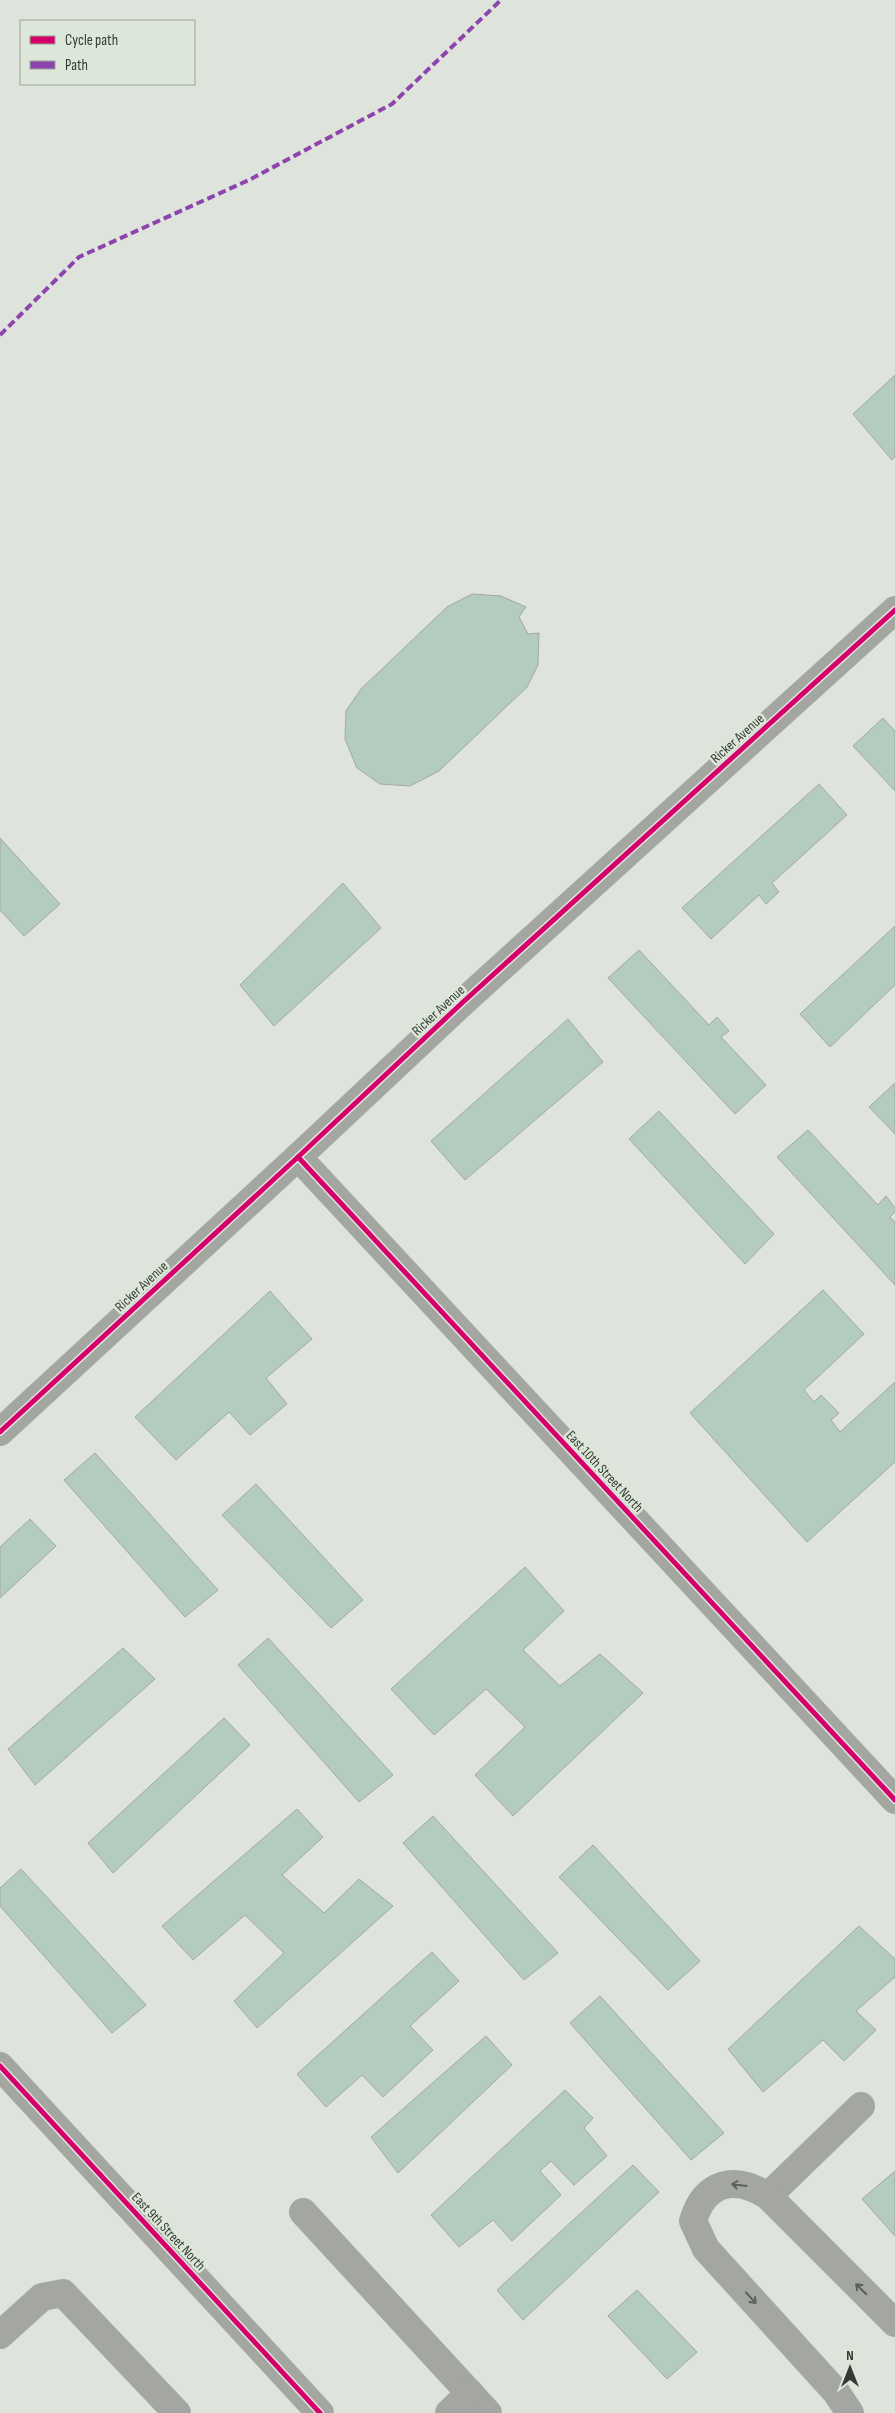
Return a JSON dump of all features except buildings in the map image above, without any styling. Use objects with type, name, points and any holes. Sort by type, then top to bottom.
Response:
[{"type":"street","name":"Ricker Avenue","points":[[0,1432],[298,1158],[462,1002],[895,610]]},
{"type":"street","name":"East 10th Street North","points":[[298,1158],[895,1800]]},
{"type":"street","name":"East 9th Street North","points":[[0,2066],[320,2413]]},
{"type":"street","points":[[768,2196],[861,2106]]},
{"type":"street","points":[[850,2413],[836,2392],[706,2249],[693,2221],[697,2207],[707,2195],[728,2184],[743,2184],[768,2196],[895,2324]]},
{"type":"street","points":[[303,2212],[488,2413]]},
{"type":"street","points":[[0,2336],[42,2297],[63,2293],[177,2413]]},
{"type":"street","points":[[449,2413],[470,2393]]},
{"type":"marked path","points":[[0,335],[79,257],[249,180],[392,104],[501,0]]},
{"type":"cycle path","points":[[0,1432],[462,1003],[895,610]]},
{"type":"cycle path","points":[[298,1157],[895,1800]]},
{"type":"cycle path","points":[[0,2066],[320,2413]]}]
